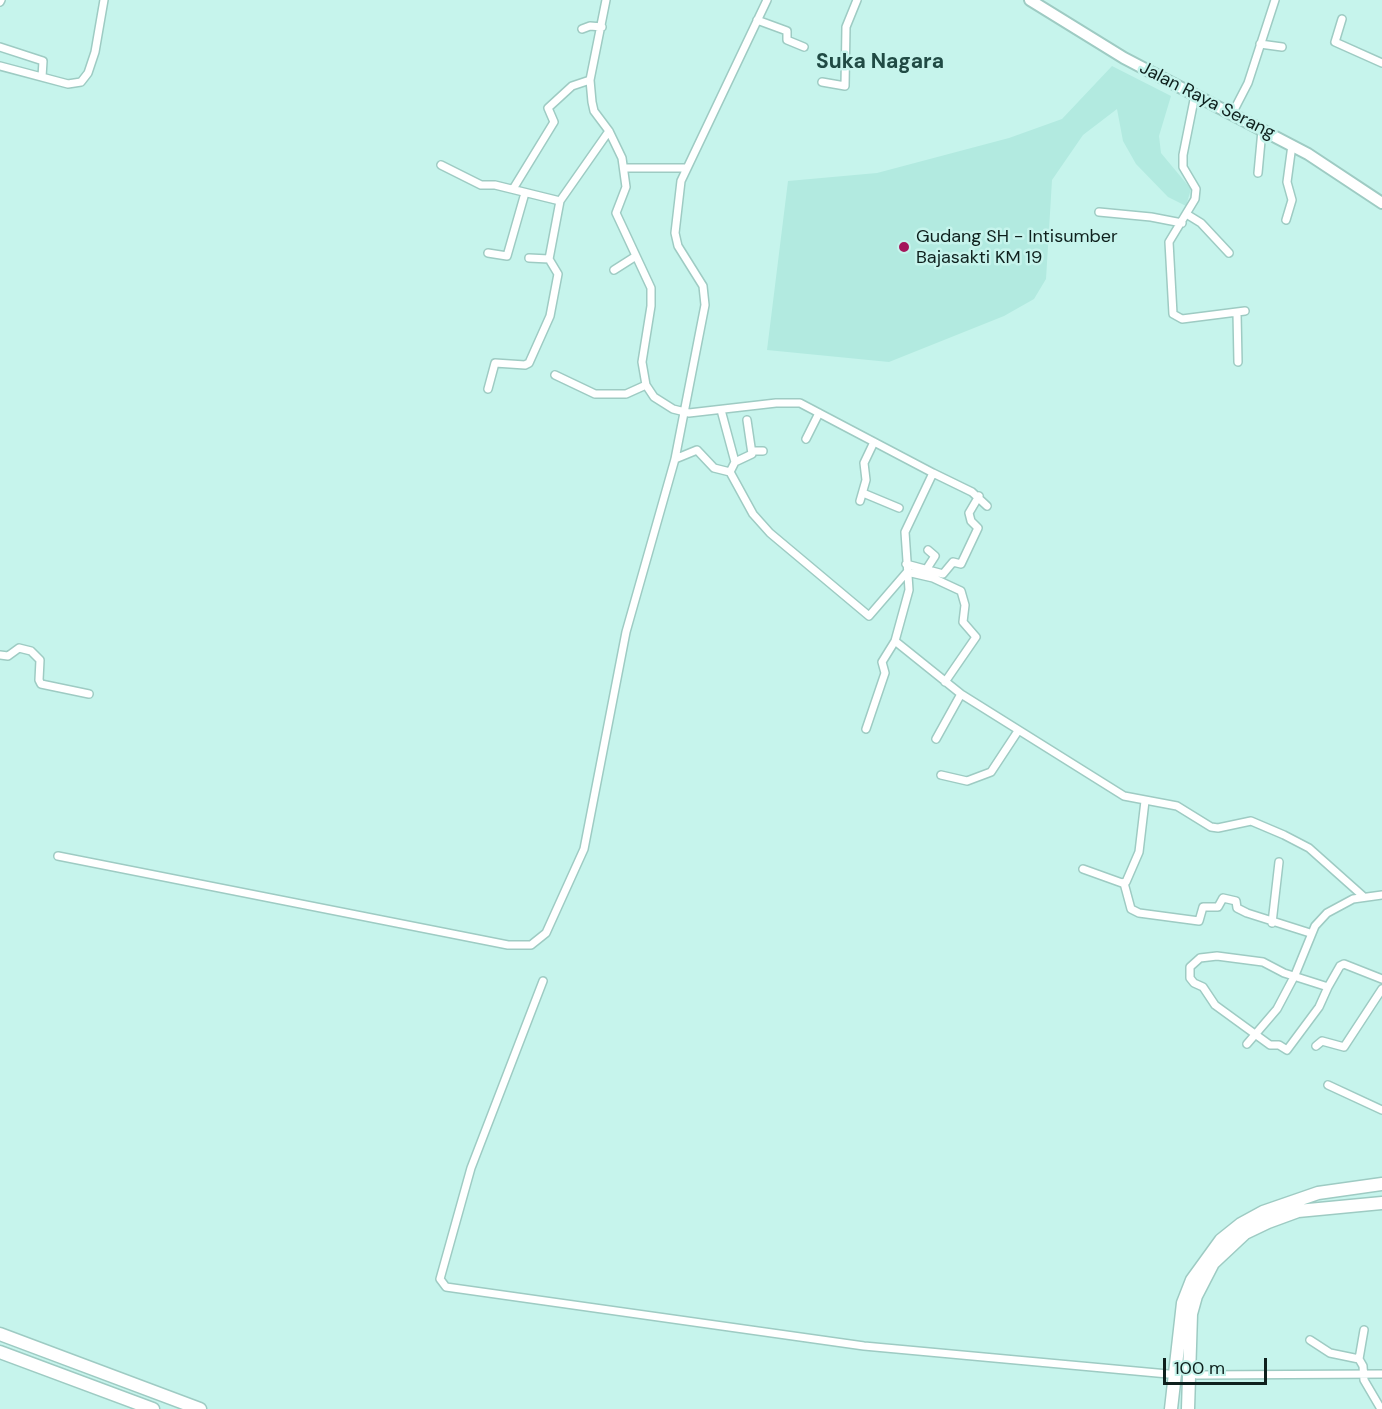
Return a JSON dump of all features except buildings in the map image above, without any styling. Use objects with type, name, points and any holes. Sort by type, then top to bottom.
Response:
[{"type":"highway","name":"Jalan Raya Serang","points":[[1030,0],[1124,58],[1292,146],[1380,197]]},
{"type":"highway","points":[[1188,1409],[1183,1303],[1192,1280],[1206,1258],[1241,1224],[1263,1212],[1318,1193],[1382,1184]]},
{"type":"highway","points":[[1171,1409],[1184,1338],[1203,1280],[1213,1263],[1245,1233],[1298,1211],[1382,1203]]},
{"type":"highway","points":[[0,1334],[200,1409]]},
{"type":"highway","points":[[1178,1409],[1184,1338]]},
{"type":"highway","points":[[1184,1338],[1195,1409]]},
{"type":"highway","points":[[0,1352],[153,1409]]},
{"type":"street","points":[[0,66],[72,85],[84,79],[95,52],[104,0]]},
{"type":"street","points":[[606,0],[590,80],[594,111],[609,132],[625,168],[626,187],[616,213],[651,292],[642,362],[646,385],[662,403],[685,412],[787,402],[804,404],[979,496],[987,506]]},
{"type":"street","points":[[58,856],[508,945],[531,945],[541,939],[577,870],[584,849],[626,632],[675,459],[685,412],[705,300],[703,286],[678,246],[675,233],[678,192],[685,168],[767,0]]},
{"type":"street","points":[[822,82],[845,86],[846,27],[857,0]]},
{"type":"street","points":[[1232,114],[1245,90],[1275,0]]},
{"type":"street","points":[[1342,19],[1335,42],[1382,63]]},
{"type":"street","points":[[758,20],[787,31],[788,41],[804,47]]},
{"type":"street","points":[[582,29],[591,26],[602,27]]},
{"type":"street","points":[[1260,44],[1282,47]]},
{"type":"street","points":[[0,47],[43,61],[42,77]]},
{"type":"street","points":[[513,189],[554,123],[548,108],[572,86],[590,80]]},
{"type":"street","points":[[1195,95],[1183,154],[1183,166],[1196,189],[1188,215],[1169,242],[1173,314],[1182,319],[1241,312],[1238,362]]},
{"type":"street","points":[[1258,173],[1262,130]]},
{"type":"street","points":[[488,389],[495,363],[525,365],[529,363],[540,341],[550,316],[558,274],[549,259],[560,201],[609,132]]},
{"type":"street","points":[[1286,220],[1292,200],[1287,182],[1292,146]]},
{"type":"street","points":[[441,165],[481,185],[513,189],[560,201]]},
{"type":"street","points":[[625,168],[685,168]]},
{"type":"street","points":[[488,252],[507,256],[525,193]]},
{"type":"street","points":[[1099,212],[1151,216],[1182,223]]},
{"type":"street","points":[[1188,215],[1201,224],[1229,253]]},
{"type":"street","points":[[614,270],[636,256]]},
{"type":"street","points":[[529,258],[549,259]]},
{"type":"street","points":[[555,375],[595,394],[626,394],[646,385]]},
{"type":"street","points":[[721,410],[735,462]]},
{"type":"street","points":[[806,439],[819,412]]},
{"type":"street","points":[[730,472],[735,462],[751,455],[747,420]]},
{"type":"street","points":[[860,501],[866,480],[864,463],[873,442]]},
{"type":"street","points":[[675,459],[690,450],[697,450],[714,468],[730,472]]},
{"type":"street","points":[[752,451],[763,451]]},
{"type":"street","points":[[730,472],[740,494],[765,527],[869,616],[907,568]]},
{"type":"street","points":[[866,729],[885,673],[882,661],[895,641],[908,596],[905,532],[933,473]]},
{"type":"street","points":[[863,493],[899,508]]},
{"type":"street","points":[[907,568],[943,574],[953,562],[962,563],[978,528],[971,522],[969,513],[979,496]]},
{"type":"street","points":[[926,570],[934,556],[928,550]]},
{"type":"street","points":[[907,568],[957,588],[964,597],[963,622],[976,637],[945,682]]},
{"type":"street","points":[[895,641],[962,694],[1124,796],[1177,806],[1211,827],[1218,828],[1251,821],[1309,848],[1364,897]]},
{"type":"street","points":[[0,655],[8,656],[19,648],[31,651],[40,660],[41,684],[89,694]]},
{"type":"street","points":[[936,739],[962,694]]},
{"type":"street","points":[[941,776],[967,781],[991,771],[1018,731]]},
{"type":"street","points":[[1145,801],[1139,852],[1124,883],[1131,909],[1139,913],[1199,921],[1203,907],[1218,907],[1222,898],[1236,901],[1237,908],[1272,923],[1310,933]]},
{"type":"street","points":[[1272,923],[1279,862]]},
{"type":"street","points":[[1083,869],[1124,883]]},
{"type":"street","points":[[1247,1044],[1276,1009],[1295,975],[1310,933],[1327,913],[1353,899],[1382,895]]},
{"type":"street","points":[[1328,987],[1263,962],[1207,955],[1191,965],[1190,978],[1194,983],[1203,987],[1215,1005],[1273,1047],[1279,1045],[1287,1050],[1319,1007],[1340,966],[1344,964],[1382,979]]},
{"type":"street","points":[[543,981],[471,1168],[440,1279],[446,1287],[876,1347],[1168,1374]]},
{"type":"street","points":[[1316,1046],[1322,1041],[1344,1047],[1382,989]]},
{"type":"street","points":[[1328,1085],[1382,1110]]},
{"type":"street","points":[[1364,1330],[1359,1359],[1364,1380],[1381,1409]]},
{"type":"street","points":[[1310,1340],[1330,1353],[1359,1359]]},
{"type":"street","points":[[1197,1375],[1382,1374]]},
{"type":"shaded area","points":[[1112,66],[1171,96],[1159,136],[1161,153],[1191,189],[1186,206],[1168,197],[1136,164],[1123,141],[1117,109],[1083,135],[1052,180],[1046,279],[1034,299],[1004,316],[889,362],[767,350],[788,181],[877,173],[1009,138],[1062,119]]},
{"type":"place","name":"Gudang SH - Intisumber Bajasakti KM 19","points":[[904,247]]},
{"type":"district","name":"Suka Nagara","points":[[880,62]]}]
